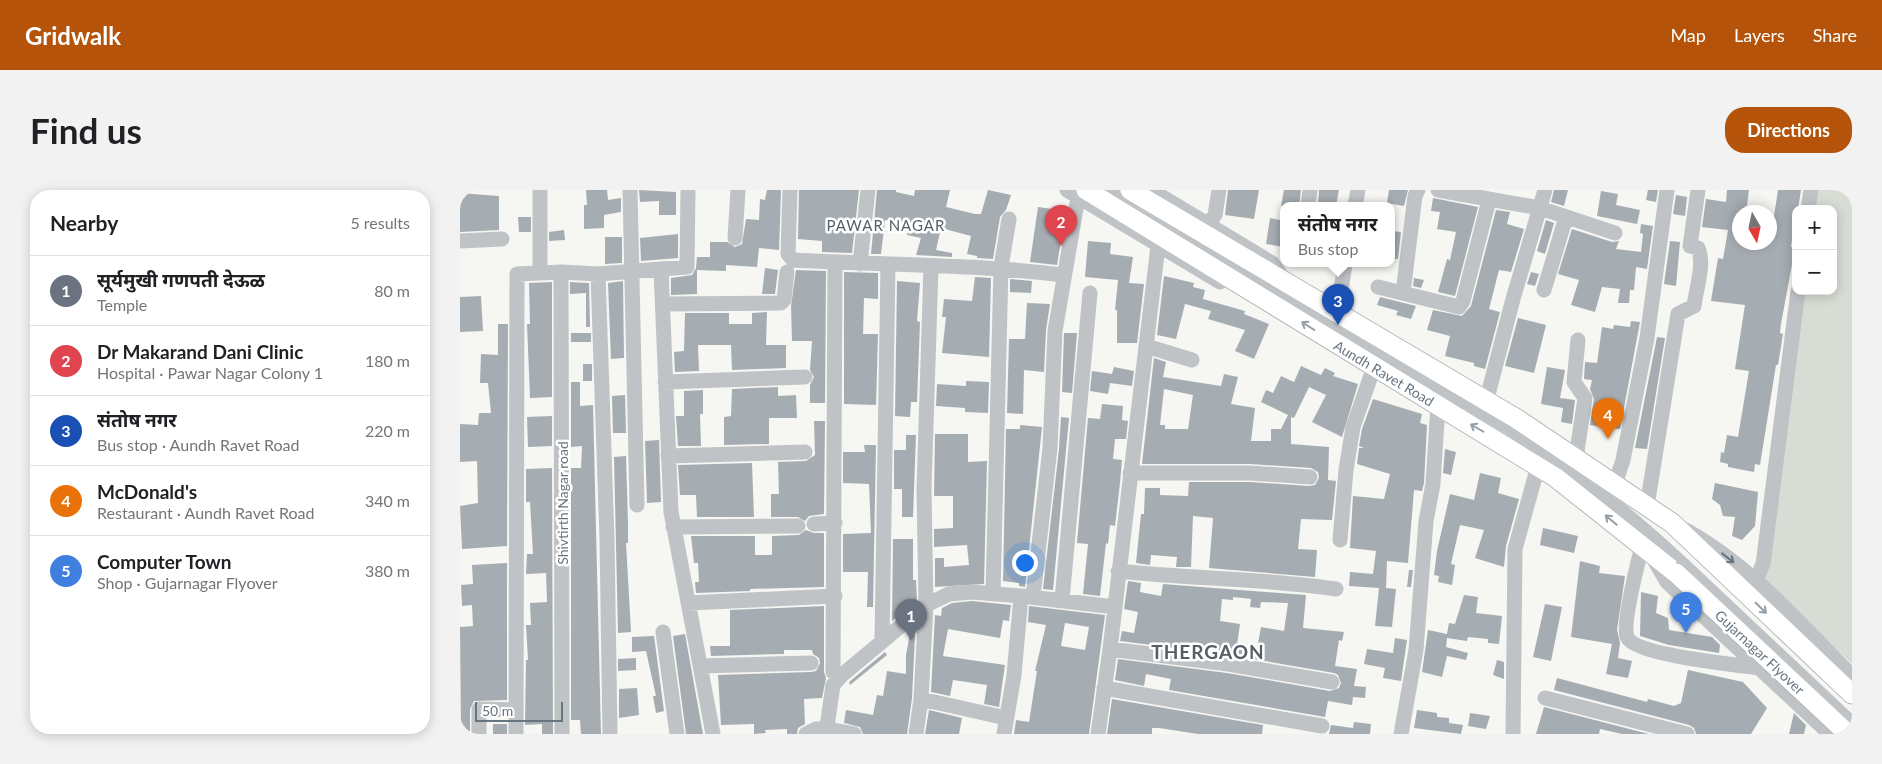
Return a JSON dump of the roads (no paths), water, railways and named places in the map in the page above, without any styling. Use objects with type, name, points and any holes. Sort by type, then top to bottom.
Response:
[{"type":"main road","name":"Aundh Ravet Road","points":[[1130,190],[1486,402],[1576,458],[1672,522]]},
{"type":"main road","name":"Aundh Ravet Road","points":[[1077,192],[1274,304],[1538,466],[1596,508],[1645,548]]},
{"type":"main road","points":[[1672,522],[1852,694]]},
{"type":"main road","name":"Gujarnagar Flyover","points":[[1645,548],[1679,569],[1848,734]]},
{"type":"street","points":[[540,190],[540,273]]},
{"type":"street","points":[[630,190],[637,505]]},
{"type":"street","points":[[516,734],[517,274],[561,272],[598,274],[687,267],[688,190]]},
{"type":"street","points":[[735,238],[738,190]]},
{"type":"street","points":[[790,190],[788,254],[793,260],[931,267],[1001,267],[1063,275]]},
{"type":"street","points":[[860,264],[868,190]]},
{"type":"street","points":[[1107,190],[1510,428],[1564,465],[1622,511],[1679,569],[1852,724]]},
{"type":"street","points":[[1151,190],[1272,263],[1288,285]]},
{"type":"street","points":[[1208,224],[1215,215],[1219,190]]},
{"type":"street","points":[[1403,293],[1415,196],[1418,190]]},
{"type":"street","points":[[1438,190],[1540,208],[1615,233]]},
{"type":"street","points":[[1486,402],[1513,299],[1546,190]]},
{"type":"street","points":[[1615,484],[1623,460],[1646,338],[1667,190]]},
{"type":"street","points":[[1647,506],[1678,314],[1694,306],[1701,255],[1698,248],[1690,246],[1698,190]]},
{"type":"street","points":[[1809,205],[1811,190]]},
{"type":"street","points":[[1004,734],[1050,448],[1054,341],[1077,192],[1158,246],[1248,299],[1274,304]]},
{"type":"street","points":[[1378,287],[1459,307],[1489,200]]},
{"type":"street","points":[[1544,290],[1566,217]]},
{"type":"street","points":[[993,594],[1001,267],[1010,219]]},
{"type":"street","points":[[460,241],[502,239]]},
{"type":"street","points":[[1098,734],[1110,649],[1158,246]]},
{"type":"street","points":[[834,262],[835,596],[833,672],[842,675]]},
{"type":"street","points":[[882,641],[888,265]]},
{"type":"street","points":[[916,734],[921,699],[926,606],[924,489],[931,267]]},
{"type":"street","points":[[1331,310],[1341,290],[1345,267]]},
{"type":"street","points":[[661,269],[668,456],[673,527],[714,734]]},
{"type":"street","name":"Shivtirth Nagar road","points":[[561,272],[562,734]]},
{"type":"street","points":[[663,304],[781,303],[784,300],[787,272]]},
{"type":"street","points":[[598,274],[607,539],[610,734]]},
{"type":"street","points":[[1062,600],[1090,293]]},
{"type":"street","points":[[1756,580],[1763,564],[1797,295]]},
{"type":"street","points":[[1576,458],[1584,398],[1574,382],[1578,340]]},
{"type":"street","points":[[1146,346],[1192,360]]},
{"type":"street","points":[[1340,540],[1346,470],[1353,427],[1374,367]]},
{"type":"street","points":[[665,382],[805,377]]},
{"type":"street","points":[[1401,734],[1416,650],[1426,521],[1434,484],[1438,405]]},
{"type":"street","points":[[668,456],[805,452]]},
{"type":"street","points":[[1513,734],[1515,549],[1538,466]]},
{"type":"street","points":[[1130,473],[1250,473],[1310,477]]},
{"type":"street","points":[[1672,522],[1707,542],[1756,580],[1852,676]]},
{"type":"street","points":[[814,524],[835,524]]},
{"type":"street","points":[[673,527],[798,526]]},
{"type":"street","points":[[1645,548],[1629,609],[1626,636],[1631,643],[1652,651],[1760,668]]},
{"type":"street","points":[[1645,548],[1668,582],[1830,734]]},
{"type":"street","points":[[1118,571],[1239,578],[1336,589]]},
{"type":"street","points":[[826,730],[833,685],[842,675],[926,606],[949,594],[1027,596],[1115,607]]},
{"type":"street","points":[[688,603],[835,596]]},
{"type":"street","points":[[663,632],[677,734]]},
{"type":"street","points":[[1110,649],[1228,664],[1332,682]]},
{"type":"street","points":[[701,666],[811,663]]},
{"type":"street","points":[[1104,688],[1322,726]]},
{"type":"street","points":[[1545,698],[1687,734]]},
{"type":"street","points":[[921,699],[1006,718]]},
{"type":"street","points":[[479,734],[478,709],[516,710]]},
{"type":"street","points":[[1838,734],[1852,720]]},
{"type":"street","points":[[806,734],[816,729],[854,734]]},
{"type":"place","name":"Dr Makarand Dani Clinic","points":[[1061,246]]},
{"type":"place","name":"संतोष नगर","points":[[1338,325]]},
{"type":"place","name":"McDonald's","points":[[1608,439]]},
{"type":"place","name":"Computer Town","points":[[1686,633]]},
{"type":"place","name":"सूर्यमुखी गणपती देऊळ","points":[[911,640]]},
{"type":"district","name":"PAWAR NAGAR","points":[[886,225]]},
{"type":"district","name":"THERGAON","points":[[1208,651]]}]
